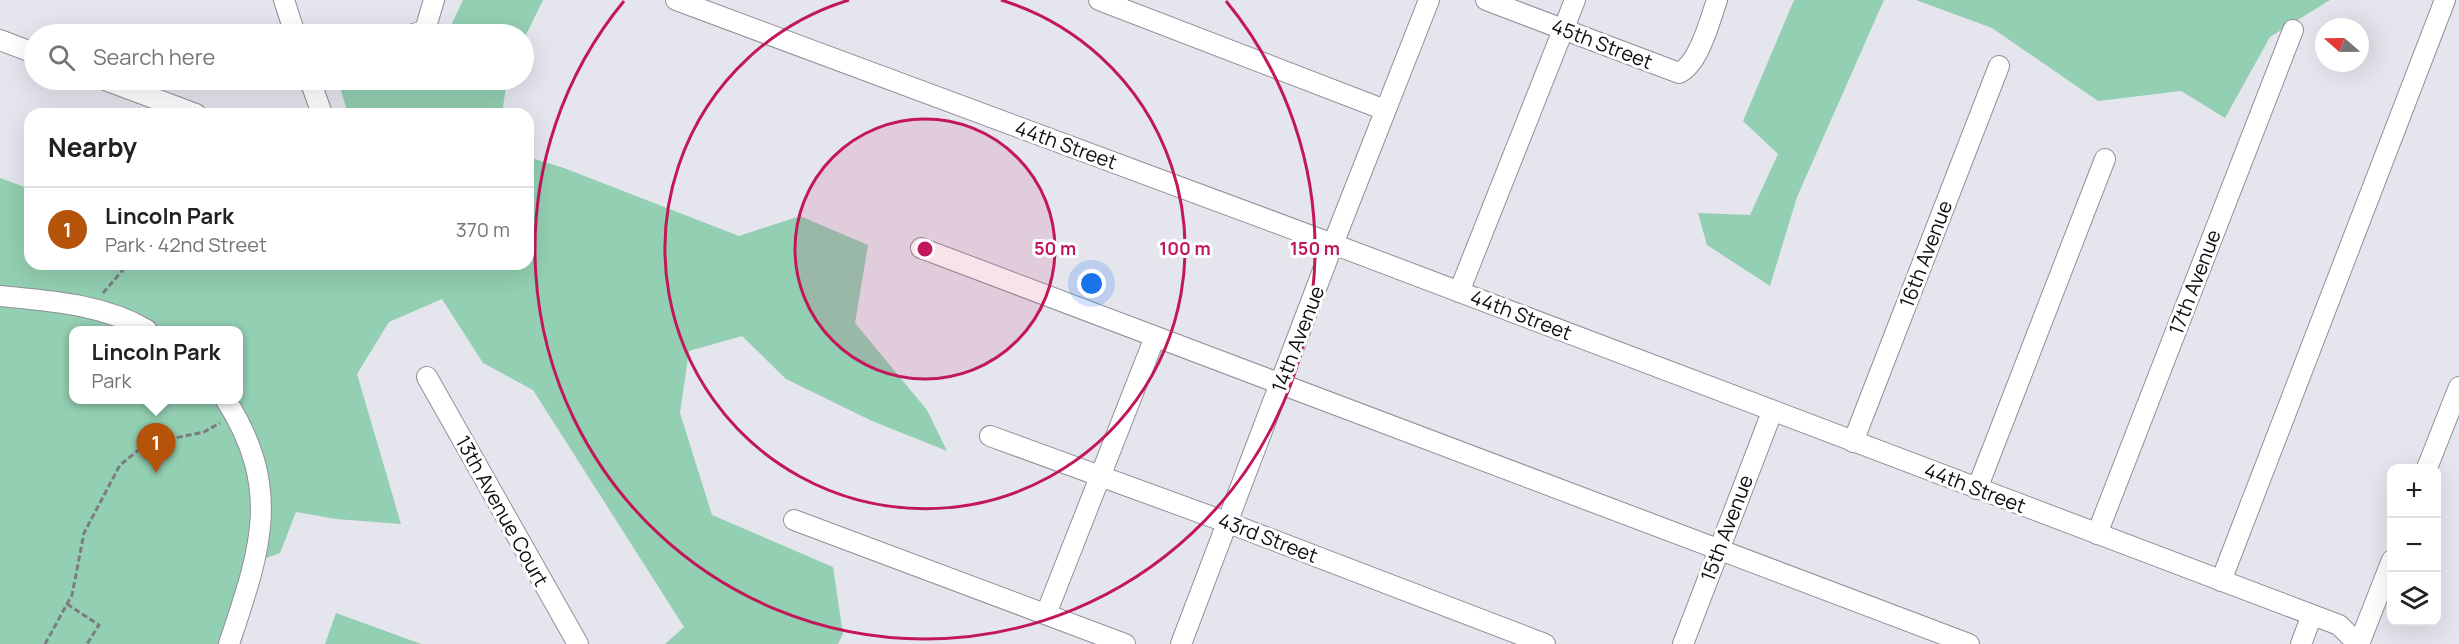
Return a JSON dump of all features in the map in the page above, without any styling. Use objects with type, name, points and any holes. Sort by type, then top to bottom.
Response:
[{"type":"street","points":[[284,0],[292,24]]},
{"type":"street","points":[[427,24],[434,0]]},
{"type":"street","name":"44th Street","points":[[676,0],[1333,244],[2339,625],[2358,644]]},
{"type":"street","points":[[1099,0],[1385,110]]},
{"type":"street","name":"14th Avenue","points":[[1181,644],[1333,244],[1429,0]]},
{"type":"street","name":"45th Street","points":[[1486,0],[1672,71],[1684,70],[1695,58],[1717,0]]},
{"type":"street","points":[[1459,292],[1575,0]]},
{"type":"street","points":[[2221,581],[2445,0]]},
{"type":"street","name":"17th Avenue","points":[[2097,534],[2294,30]]},
{"type":"street","points":[[0,40],[24,49]]},
{"type":"street","name":"16th Avenue","points":[[1853,442],[1999,66]]},
{"type":"street","points":[[132,90],[180,108]]},
{"type":"street","points":[[314,90],[320,108]]},
{"type":"street","points":[[1977,489],[2105,159]]},
{"type":"street","points":[[921,248],[1968,644]]},
{"type":"street","points":[[0,296],[62,302],[116,316],[138,326]]},
{"type":"street","points":[[1046,614],[1155,337]]},
{"type":"street","name":"13th Avenue Court","points":[[427,377],[578,644]]},
{"type":"street","points":[[2429,464],[2454,415],[2459,387]]},
{"type":"street","points":[[229,644],[258,550],[262,500],[251,447],[231,407]]},
{"type":"street","name":"15th Avenue","points":[[1683,644],[1772,412]]},
{"type":"street","name":"43rd Street","points":[[990,436],[1226,522],[1545,644]]},
{"type":"street","points":[[794,520],[1125,644]]},
{"type":"street","points":[[2358,644],[2387,570]]},
{"type":"street","points":[[2301,644],[2312,615]]},
{"type":"path","points":[[91,309],[124,270]]},
{"type":"path","points":[[45,644],[72,595],[84,533],[120,465],[146,444],[204,432],[231,407]]},
{"type":"path","points":[[67,604],[99,625],[87,644]]},
{"type":"green space","points":[[463,0],[543,0],[531,24],[452,24]]},
{"type":"green space","points":[[1794,0],[1884,0],[1797,197],[1770,286],[1707,245],[1698,213],[1750,215],[1778,154],[1743,121]]},
{"type":"green space","points":[[1916,0],[2330,0],[2270,37],[2225,118],[2181,91],[2098,101],[1992,28]]},
{"type":"green space","points":[[341,90],[506,90],[503,108],[346,108]]},
{"type":"green space","points":[[534,159],[564,168],[739,236],[800,216],[868,245],[855,323],[927,410],[947,451],[872,421],[786,379],[742,336],[689,351],[680,413],[712,515],[833,567],[843,634],[838,644],[665,644],[684,627],[533,390],[483,363],[442,299],[389,322],[357,374],[401,524],[336,519],[296,512],[280,553],[244,566],[219,644],[0,644],[0,178],[24,187],[24,270],[534,270]]},
{"type":"green space","points":[[336,613],[421,644],[325,644]]},
{"type":"place","name":"Lincoln Park","points":[[156,473]]}]
